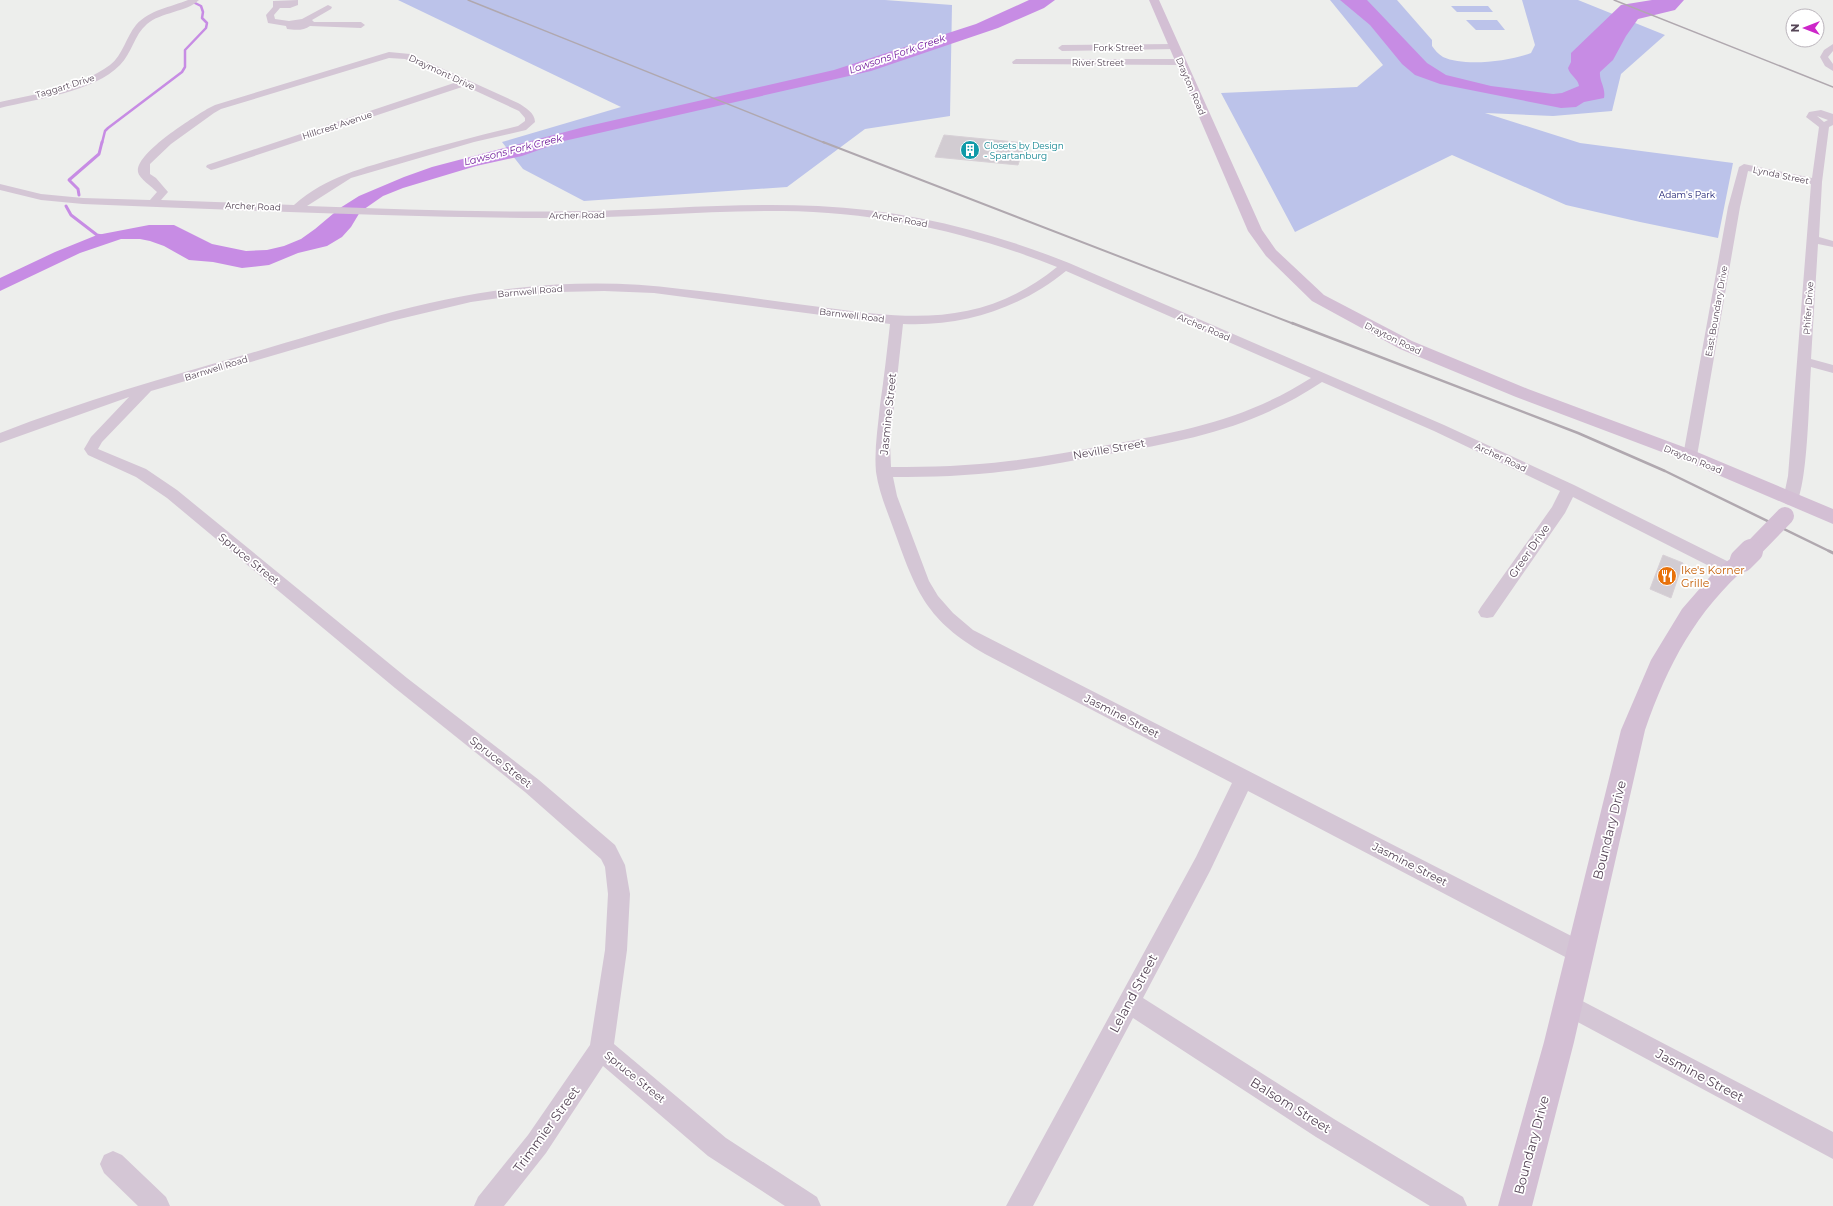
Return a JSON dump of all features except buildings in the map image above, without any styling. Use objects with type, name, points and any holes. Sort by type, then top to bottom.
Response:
[{"type":"main road","name":"Drayton Road","points":[[1154,0],[1255,231],[1271,253],[1318,298],[1406,345],[1522,393],[1690,456],[1788,508],[1833,517]]},
{"type":"main road","name":"Boundary Drive","points":[[1515,1206],[1559,1042],[1579,952],[1633,730],[1643,700],[1668,650],[1708,591],[1736,564],[1788,508]]},
{"type":"street","name":"Taggart Drive","points":[[0,104],[80,83],[101,74],[114,67],[127,52],[134,36],[144,22],[195,0]]},
{"type":"street","points":[[293,0],[279,3],[270,15],[272,20],[290,24],[290,27],[361,24]]},
{"type":"street","points":[[304,27],[328,7]]},
{"type":"street","name":"Fork Street","points":[[1062,48],[1174,47]]},
{"type":"street","points":[[1833,47],[1824,57],[1828,64],[1833,68]]},
{"type":"street","name":"Draymont Drive","points":[[153,203],[163,192],[144,173],[143,169],[147,161],[197,119],[218,108],[393,54],[408,56],[464,83],[515,105],[527,113],[530,118],[530,122],[522,128],[471,140],[347,176],[308,198],[298,208]]},
{"type":"street","name":"River Street","points":[[1016,62],[1180,62]]},
{"type":"street","name":"Hillcrest Avenue","points":[[211,167],[464,83]]},
{"type":"street","points":[[1829,124],[1811,117],[1812,114],[1821,113],[1833,118]]},
{"type":"street","name":"Phifer Drive","points":[[1788,508],[1796,476],[1817,182],[1829,124]]},
{"type":"street","name":"East Boundary Drive","points":[[1690,456],[1731,226],[1744,167]]},
{"type":"street","name":"Lynda Street","points":[[1744,167],[1817,182]]},
{"type":"street","name":"Archer Road","points":[[0,187],[24,194],[60,199],[326,209],[549,215],[740,208],[835,210],[890,216],[944,227],[1026,249],[1439,428],[1569,489],[1736,564]]},
{"type":"street","points":[[1813,240],[1833,244]]},
{"type":"street","name":"Barnwell Road","points":[[0,438],[45,421],[145,389],[408,311],[469,298],[520,290],[603,287],[657,290],[897,320],[942,319],[979,311],[1001,304],[1038,287],[1065,266]]},
{"type":"street","name":"Jasmine Street","points":[[897,320],[883,443],[884,472],[889,496],[921,581],[932,600],[947,618],[967,635],[991,649],[1579,952]]},
{"type":"street","points":[[1804,361],[1833,369]]},
{"type":"street","name":"Neville Street","points":[[884,472],[956,471],[1026,464],[1207,431],[1249,418],[1302,390],[1322,377]]},
{"type":"street","name":"Spruce Street","points":[[145,389],[96,440],[91,449],[93,452],[141,473],[157,483],[400,683],[532,786],[608,852],[615,865],[619,894],[616,950],[601,1049],[717,1147],[808,1206]]},
{"type":"street","name":"Greer Drive","points":[[1487,612],[1559,509],[1569,489]]},
{"type":"street","name":"Leland Street","points":[[1019,1206],[1203,864],[1244,779]]},
{"type":"street","name":"Balsom Street","points":[[1128,1002],[1325,1128],[1454,1206]]},
{"type":"street","name":"Jasmine Street","points":[[1567,1004],[1833,1146]]},
{"type":"street","name":"Trimmier Street","points":[[487,1206],[537,1144],[601,1049]]},
{"type":"street","points":[[114,1164],[157,1206]]},
{"type":"green space","points":[[398,0],[885,0],[952,5],[950,116],[865,129],[787,187],[584,201],[523,169],[502,142],[621,107]]},
{"type":"green space","name":"Adam's Park","points":[[1330,0],[1397,0],[1432,40],[1432,46],[1438,53],[1443,57],[1463,62],[1487,62],[1531,53],[1535,45],[1522,0],[1578,0],[1665,35],[1621,74],[1612,111],[1553,116],[1485,113],[1580,143],[1733,163],[1718,238],[1566,205],[1452,155],[1295,232],[1221,93],[1357,87],[1383,65]]},
{"type":"green space","points":[[1451,6],[1488,6],[1493,12],[1457,12]]},
{"type":"green space","points":[[1466,20],[1497,20],[1505,30],[1476,30]]},
{"type":"water","name":"Lawsons Fork Creek","points":[[1029,0],[1055,0],[1044,8],[998,28],[871,71],[564,141],[522,156],[476,166],[403,188],[383,196],[360,212],[351,227],[342,237],[327,246],[298,253],[269,265],[242,268],[213,262],[189,260],[164,246],[150,241],[140,239],[121,239],[80,253],[0,291],[0,278],[55,252],[97,235],[149,225],[174,225],[212,244],[246,251],[267,250],[284,246],[301,239],[340,208],[359,196],[432,167],[584,127],[834,70],[976,24]]},
{"type":"water","points":[[1340,0],[1367,0],[1427,63],[1446,75],[1491,86],[1553,94],[1562,93],[1579,86],[1568,68],[1571,62],[1571,53],[1621,5],[1652,0],[1684,0],[1675,10],[1638,19],[1626,36],[1613,60],[1600,72],[1604,98],[1584,102],[1576,107],[1561,108],[1440,84],[1415,75],[1402,64],[1370,25]]},
{"type":"waterway","points":[[102,143],[105,131],[108,128],[182,72],[185,67],[185,50],[206,28],[207,23],[202,18],[203,12],[201,6],[195,3]]},
{"type":"waterway","points":[[79,195],[78,189],[69,180],[99,154],[102,142]]},
{"type":"waterway","points":[[66,206],[71,215],[97,235],[102,236]]},
{"type":"railway","points":[[468,0],[825,143]]},
{"type":"railway","points":[[1614,0],[1833,87]]},
{"type":"railway","points":[[823,142],[1294,324]]},
{"type":"railway","points":[[1292,323],[1578,433],[1665,471],[1831,552]]},
{"type":"place","name":"Closets by Design - Spartanburg","points":[[970,150]]},
{"type":"place","name":"Ike's Korner Grille","points":[[1667,576]]}]
